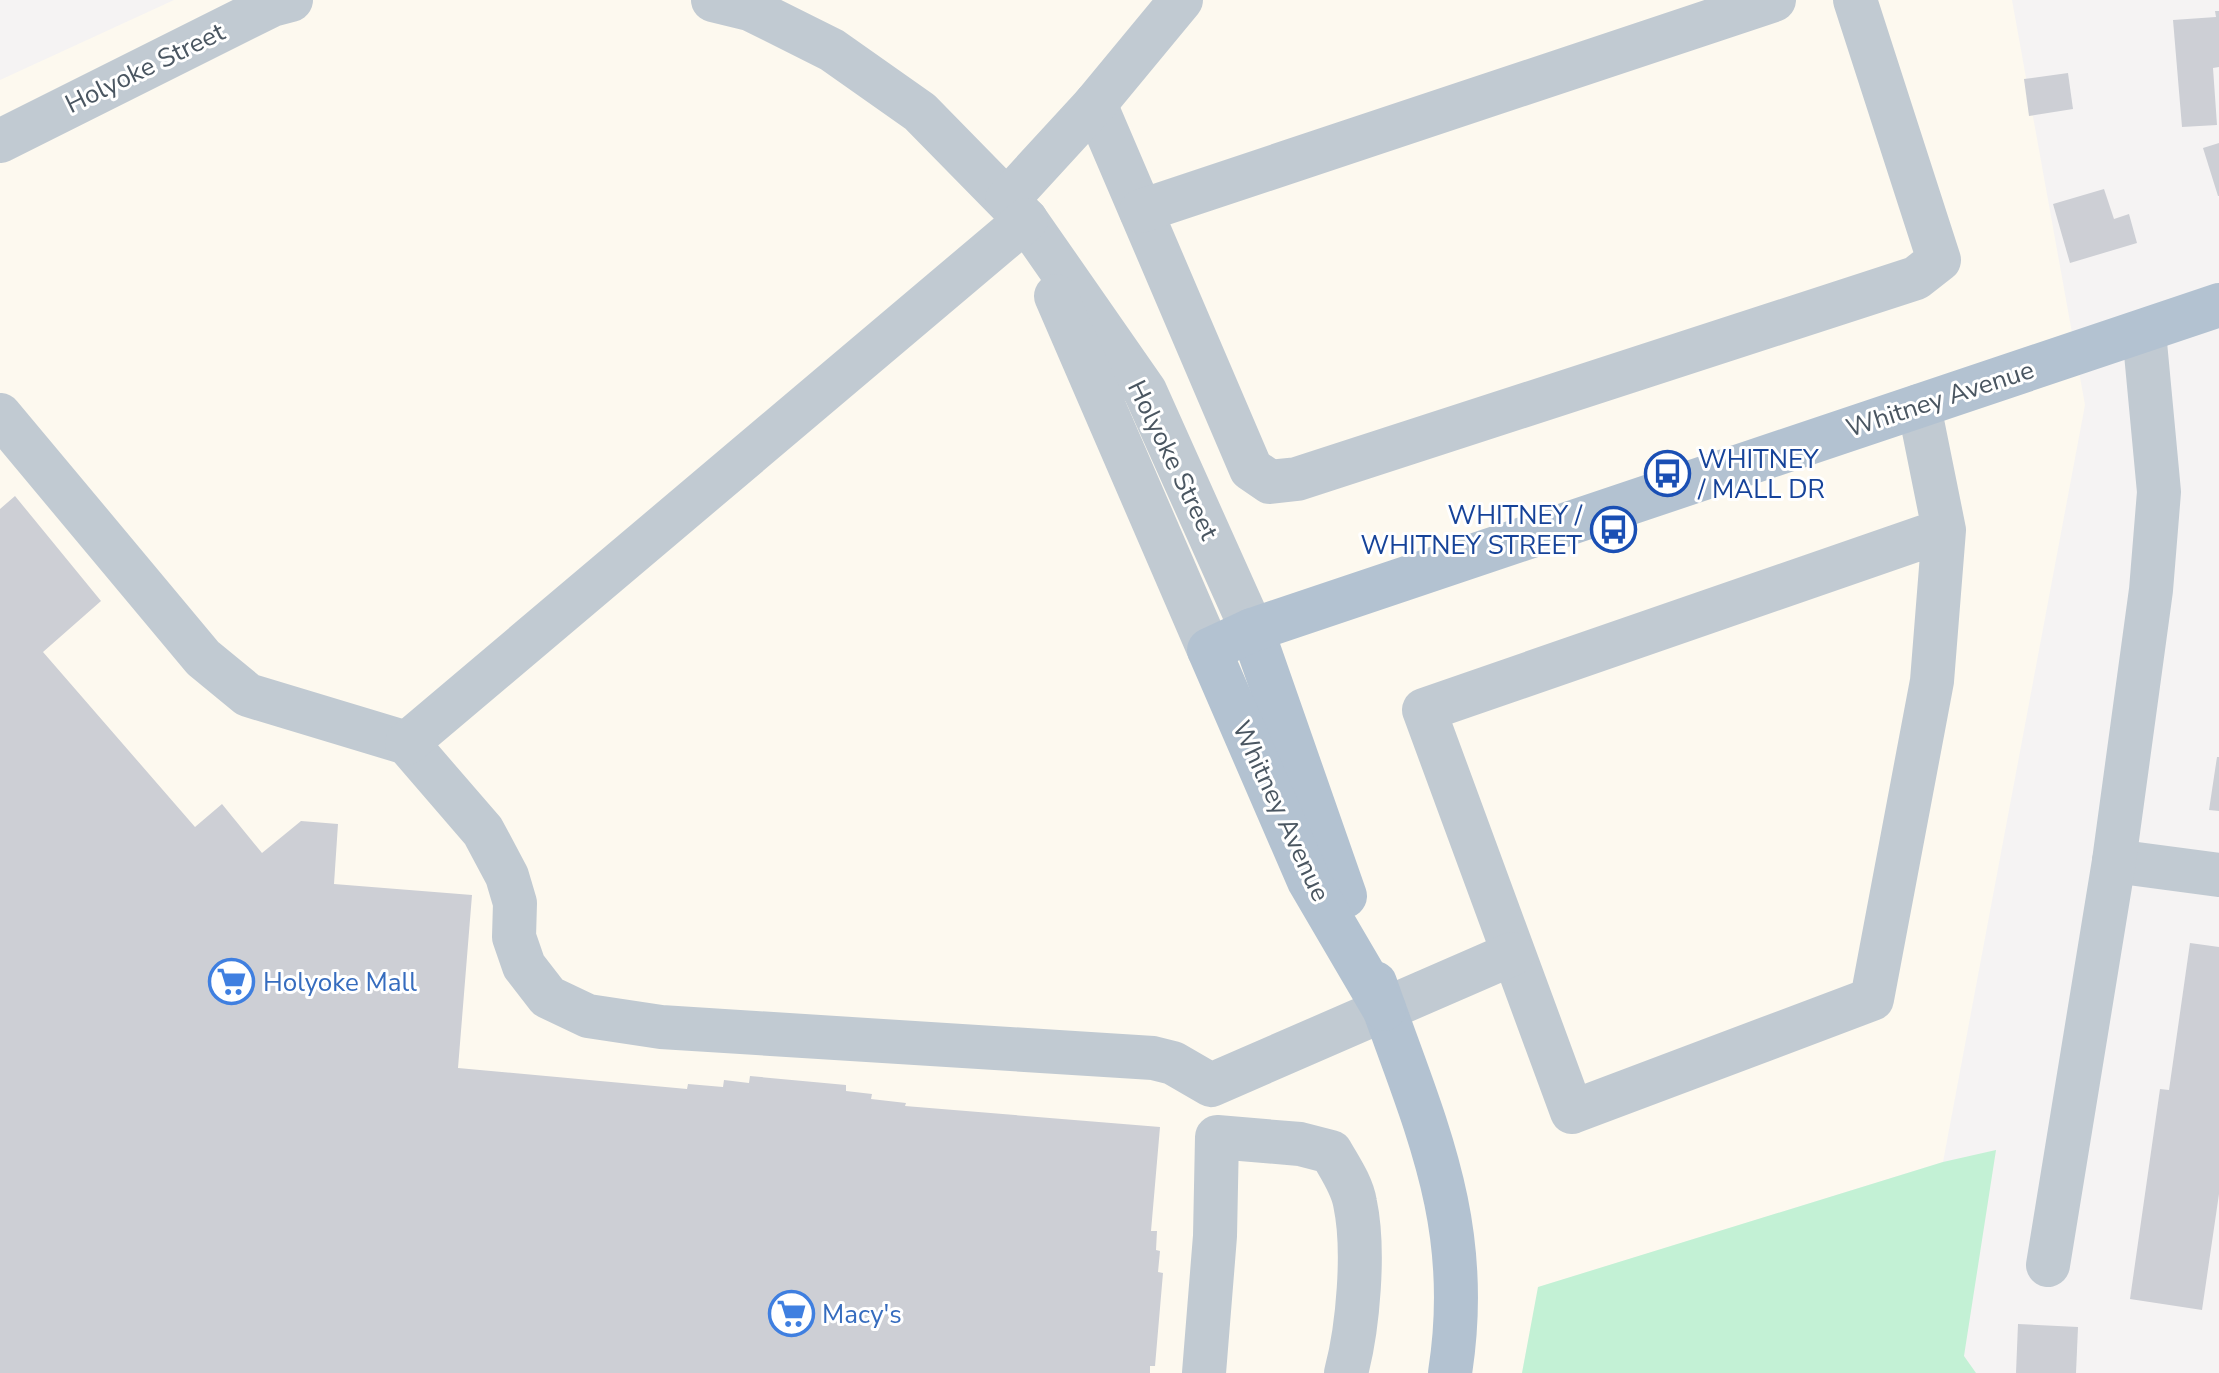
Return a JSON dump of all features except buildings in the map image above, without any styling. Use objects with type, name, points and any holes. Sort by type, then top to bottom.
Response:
[{"type":"main road","name":"Whitney Avenue","points":[[1384,1009],[1309,881],[1209,650],[1252,630],[2219,305]]},
{"type":"main road","name":"Whitney Avenue","points":[[1252,630],[1384,1009],[1424,1112],[1449,1208],[1456,1292],[1450,1373]]},
{"type":"street","name":"Holyoke Street","points":[[0,141],[272,5],[291,0]]},
{"type":"street","name":"Holyoke Street","points":[[713,0],[750,9],[841,57],[920,112],[1016,210],[1145,391],[1252,630]]},
{"type":"street","points":[[407,743],[1016,210],[1095,104],[1181,0]]},
{"type":"street","points":[[1141,211],[1774,0]]},
{"type":"street","points":[[1095,104],[1251,469],[1270,482],[1297,479],[1916,278],[1939,260],[1855,0]]},
{"type":"street","name":"Holyoke Street","points":[[1016,210],[1209,650]]},
{"type":"street","points":[[2048,1265],[2114,861],[2151,590],[2159,492],[2144,332]]},
{"type":"street","points":[[1919,406],[1944,530],[1932,681],[1872,999],[1572,1112],[1424,710],[1944,530]]},
{"type":"street","points":[[2,423],[203,658],[248,695],[407,743],[483,831],[507,876],[515,903],[514,937],[524,966],[548,997],[588,1016],[661,1027],[1153,1058],[1173,1063],[1211,1085]]},
{"type":"street","points":[[2114,861],[2219,875]]},
{"type":"street","points":[[1211,1085],[1512,954]]},
{"type":"street","points":[[1204,1373],[1215,1236],[1217,1137],[1211,1085]]},
{"type":"street","points":[[1217,1137],[1300,1144],[1331,1152],[1343,1173],[1355,1202],[1359,1250],[1352,1352],[1346,1373]]},
{"type":"shaded area","name":"Holyoke Mall","points":[[174,0],[2012,0],[2085,405],[1943,1162],[1539,1287],[1522,1373],[0,1373],[0,80]]},
{"type":"green space","points":[[1996,1150],[1964,1356],[1976,1373],[1522,1373],[1538,1287],[1943,1162]]},
{"type":"place","name":"WHITNEY / MALL DR","points":[[1667,474]]},
{"type":"place","name":"WHITNEY / WHITNEY STREET","points":[[1613,530]]},
{"type":"place","name":"Holyoke Mall","points":[[232,982]]},
{"type":"place","name":"Macy's","points":[[791,1314]]}]
